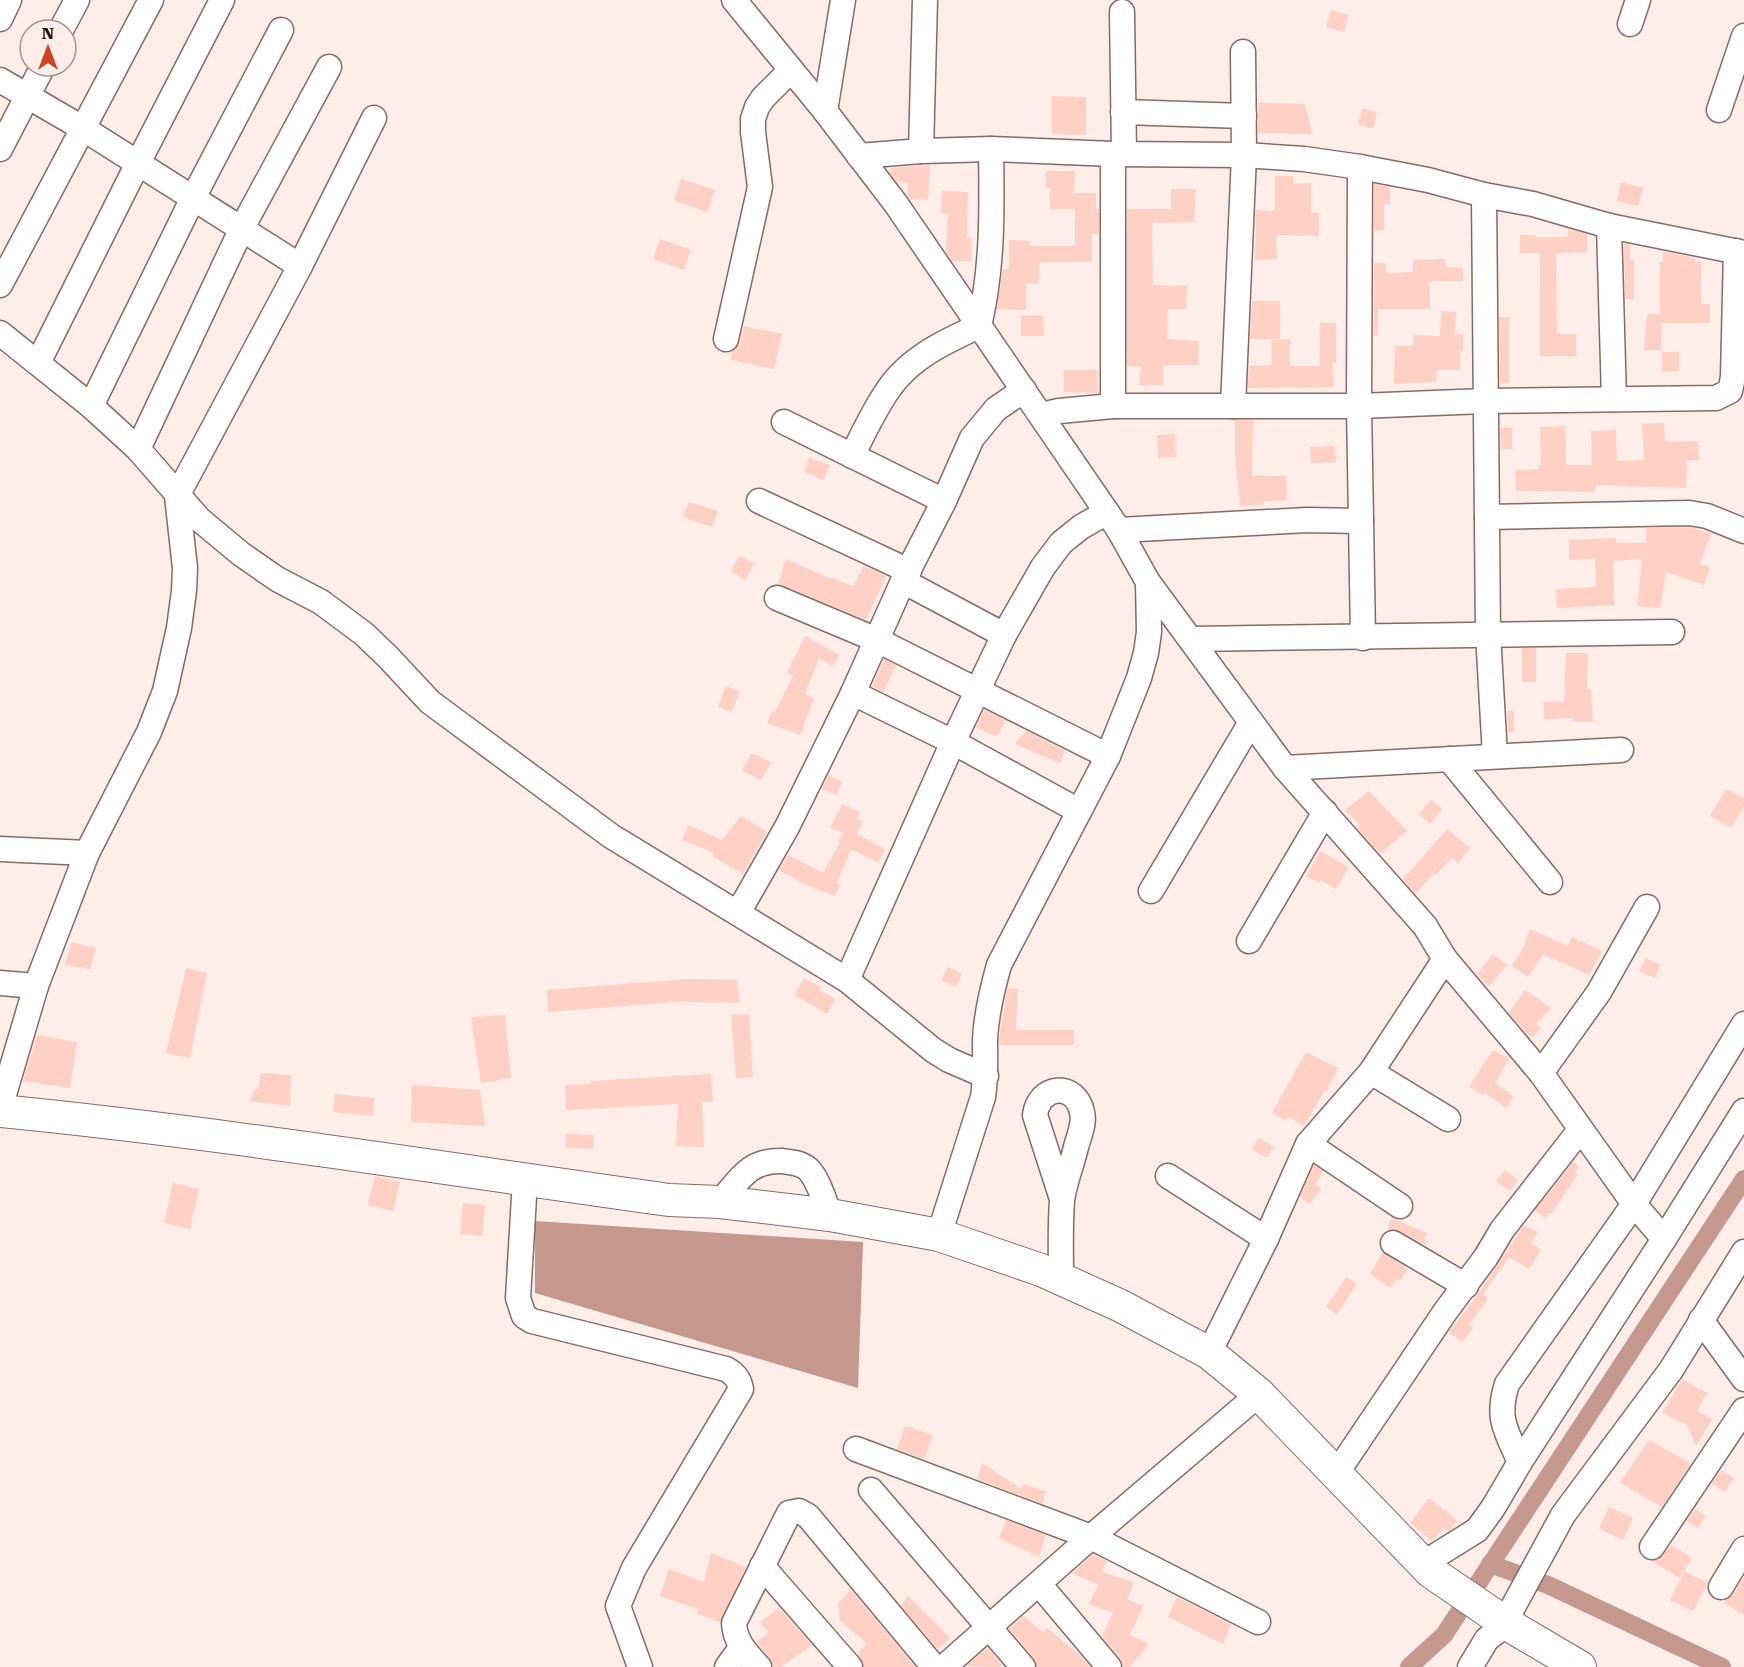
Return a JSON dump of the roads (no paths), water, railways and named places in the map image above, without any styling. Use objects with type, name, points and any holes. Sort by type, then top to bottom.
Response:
[{"type":"main road","points":[[0,1110],[265,1142],[669,1200],[720,1202],[831,1215],[939,1235],[1041,1270],[1121,1306],[1209,1353],[1259,1394],[1427,1568],[1506,1616],[1580,1667]]},
{"type":"street","points":[[0,19],[9,0]]},
{"type":"street","points":[[67,18],[76,0]]},
{"type":"street","points":[[0,285],[150,0]]},
{"type":"street","points":[[39,363],[222,0]]},
{"type":"street","points":[[734,0],[825,111],[896,204],[1113,521],[1148,582],[1285,768],[1425,926],[1445,959],[1541,1073],[1634,1204],[1664,1239]]},
{"type":"street","points":[[825,111],[843,0]]},
{"type":"street","points":[[921,150],[925,0]]},
{"type":"street","points":[[1630,24],[1638,0]]},
{"type":"street","points":[[1113,405],[1118,154],[1123,112],[1122,12]]},
{"type":"street","points":[[91,405],[193,198],[281,30]]},
{"type":"street","points":[[1719,110],[1744,36]]},
{"type":"street","points":[[1233,406],[1244,155],[1243,52]]},
{"type":"street","points":[[138,449],[242,228],[329,67]]},
{"type":"street","points":[[726,339],[760,187],[753,119],[763,98],[791,70]]},
{"type":"street","points":[[0,149],[37,78]]},
{"type":"street","points":[[0,80],[84,129],[300,266]]},
{"type":"street","points":[[1123,112],[1244,116]]},
{"type":"street","points":[[0,1110],[36,986],[87,853],[149,732],[165,691],[179,628],[184,591],[185,568],[177,496],[300,266],[374,117]]},
{"type":"street","points":[[859,156],[921,150],[991,149],[1118,154],[1244,155],[1304,159],[1428,180],[1484,195],[1533,204],[1609,226],[1740,252],[1733,377],[1730,391],[1716,398],[1359,405],[1113,405],[1041,415]]},
{"type":"street","points":[[979,326],[988,281],[992,210],[991,149]]},
{"type":"street","points":[[1360,167],[1359,405],[1364,638]]},
{"type":"street","points":[[1484,195],[1484,401],[1488,634],[1495,756]]},
{"type":"street","points":[[1609,226],[1614,399]]},
{"type":"street","points":[[852,456],[888,388],[912,363],[943,342],[979,326]]},
{"type":"street","points":[[0,333],[91,405],[138,449],[199,519],[276,579],[321,602],[364,634],[413,686],[449,716],[611,836],[847,980],[933,1050],[949,1060],[986,1076]]},
{"type":"street","points":[[738,913],[787,827],[853,693],[972,438],[996,410],[1024,390]]},
{"type":"street","points":[[784,422],[944,501]]},
{"type":"street","points":[[759,501],[906,576],[1004,635]]},
{"type":"street","points":[[1487,517],[1689,513],[1707,516],[1744,531]]},
{"type":"street","points":[[847,980],[977,689],[1004,635],[1043,567],[1061,543],[1081,526],[1113,521],[1361,521]]},
{"type":"street","points":[[939,1235],[983,1097],[990,999],[999,966],[1108,756],[1139,678],[1149,632],[1148,582]]},
{"type":"street","points":[[777,598],[876,640],[1108,756]]},
{"type":"street","points":[[1192,639],[1672,632]]},
{"type":"street","points":[[853,693],[953,742],[1079,811]]},
{"type":"street","points":[[1151,891],[1251,722]]},
{"type":"street","points":[[1285,768],[1621,750]]},
{"type":"street","points":[[1449,759],[1550,882]]},
{"type":"street","points":[[1249,941],[1325,812]]},
{"type":"street","points":[[0,849],[87,853]]},
{"type":"street","points":[[1541,1073],[1599,992],[1647,907]]},
{"type":"street","points":[[1209,1353],[1266,1239],[1308,1144],[1371,1072],[1445,959]]},
{"type":"street","points":[[0,983],[36,986]]},
{"type":"street","points":[[1520,1462],[1504,1428],[1501,1401],[1507,1384],[1634,1204],[1744,1024]]},
{"type":"street","points":[[1371,1072],[1448,1119]]},
{"type":"street","points":[[1427,1568],[1476,1530],[1493,1508],[1744,1111]]},
{"type":"street","points":[[1336,1474],[1502,1230],[1580,1130]]},
{"type":"street","points":[[1308,1144],[1400,1206]]},
{"type":"street","points":[[720,1202],[752,1167],[771,1161],[794,1162],[806,1167],[813,1176],[831,1215]]},
{"type":"street","points":[[1168,1176],[1266,1239]]},
{"type":"street","points":[[525,1180],[518,1298],[524,1316],[532,1321],[726,1369],[734,1374],[741,1389],[634,1568],[618,1606],[640,1667]]},
{"type":"street","points":[[1061,1279],[1062,1199]]},
{"type":"street","points":[[1394,1243],[1466,1286]]},
{"type":"street","points":[[1470,1667],[1487,1639],[1506,1616],[1563,1515],[1671,1370],[1744,1252]]},
{"type":"street","points":[[1701,1320],[1744,1379]]},
{"type":"street","points":[[944,1667],[1091,1537],[1259,1394]]},
{"type":"street","points":[[1652,1547],[1744,1410]]},
{"type":"street","points":[[856,1449],[1091,1537],[1258,1622]]},
{"type":"street","points":[[871,1490],[1023,1667]]},
{"type":"street","points":[[759,1667],[741,1648],[735,1634],[734,1623],[789,1513],[799,1511],[808,1516],[934,1667]]},
{"type":"street","points":[[1721,1587],[1744,1549]]},
{"type":"street","points":[[762,1566],[850,1667]]},
{"type":"street","points":[[1039,1584],[1109,1667]]},
{"type":"street","points":[[727,1667],[741,1648]]},
{"type":"waterway","points":[[1409,1667],[1444,1635],[1744,1179]]},
{"type":"waterway","points":[[1490,1564],[1548,1585],[1722,1667]]}]
